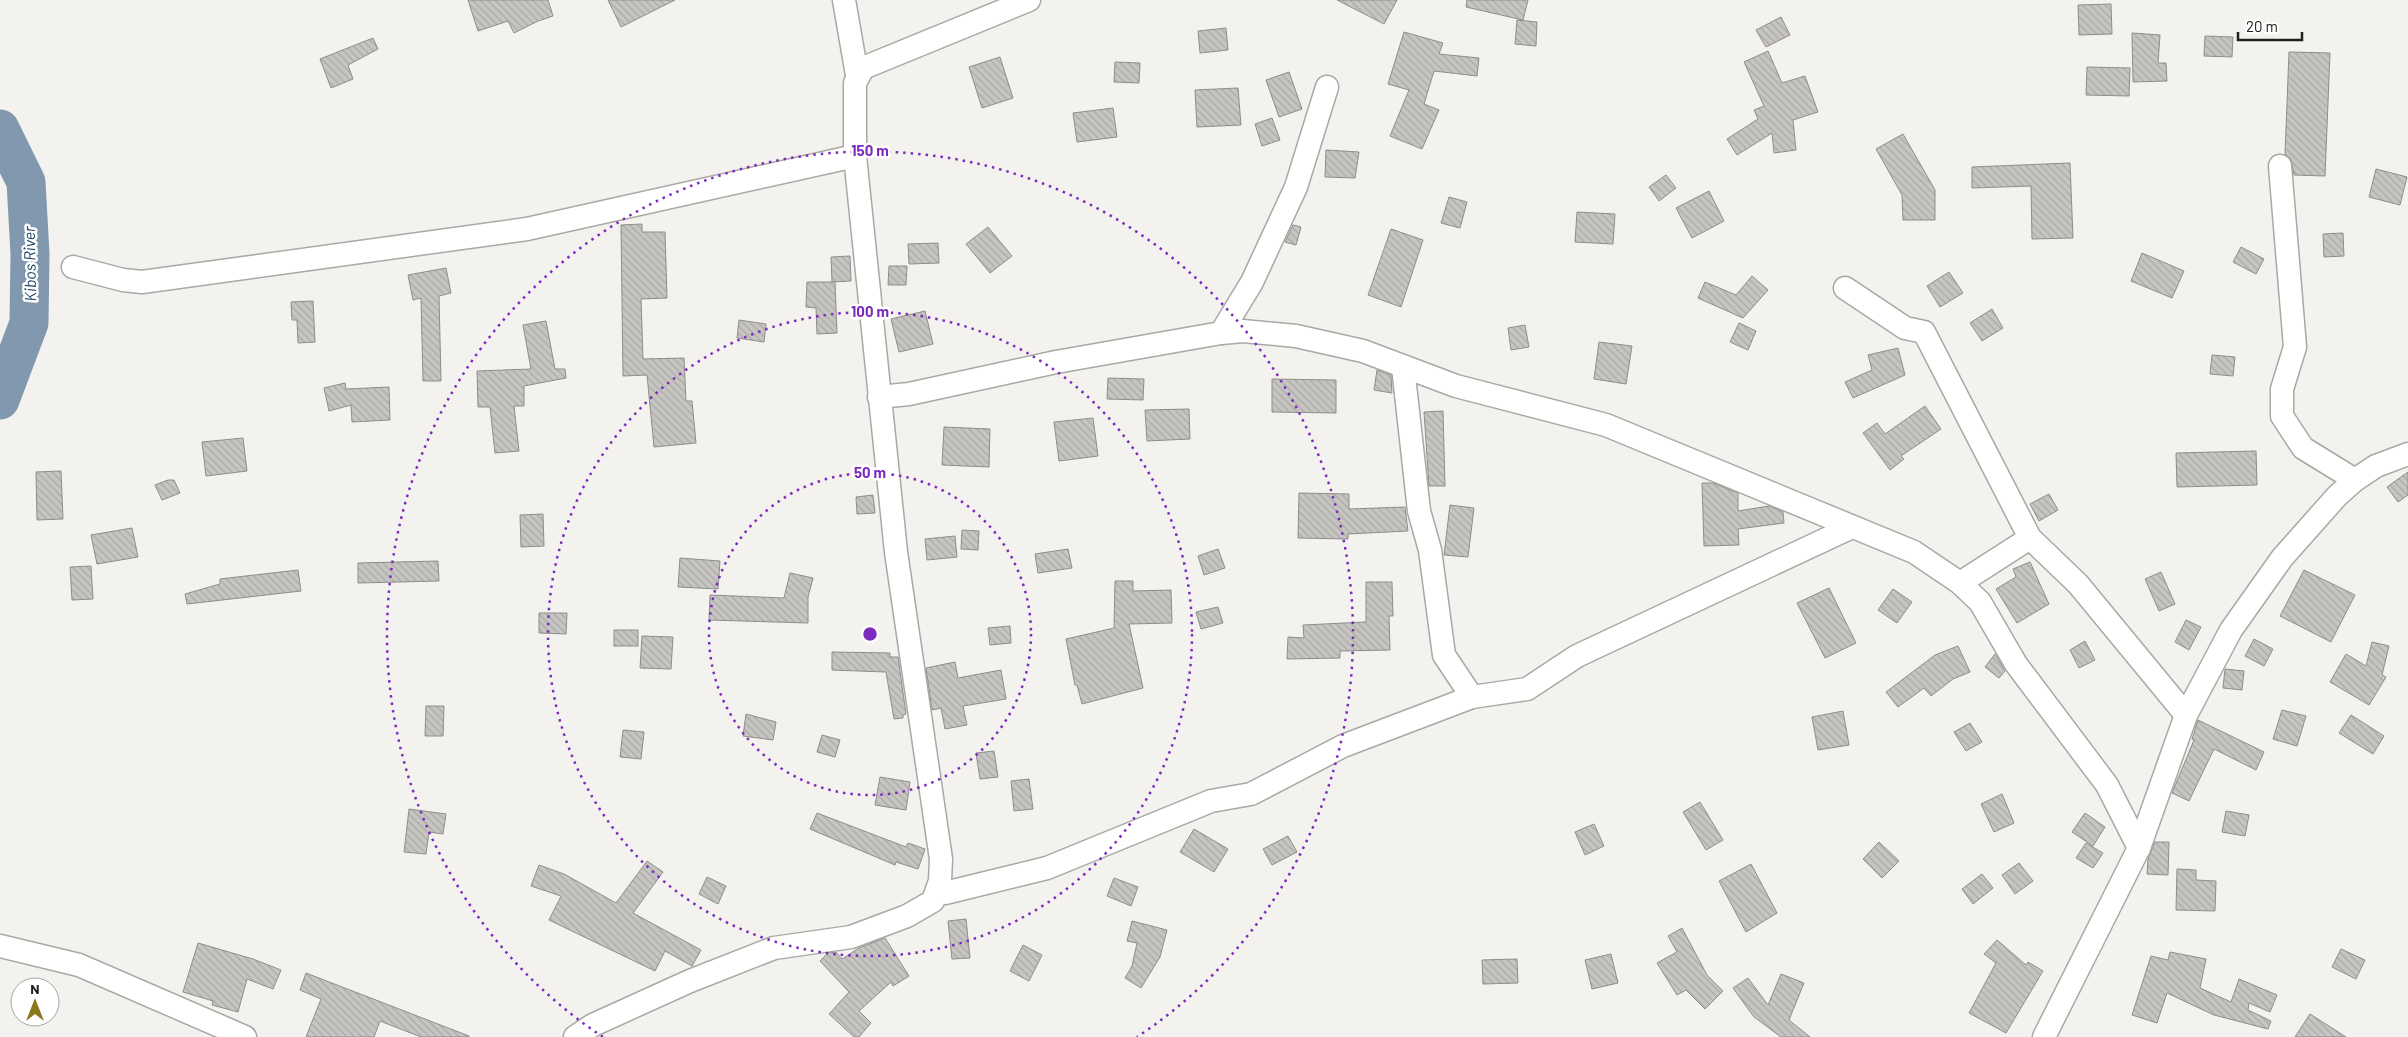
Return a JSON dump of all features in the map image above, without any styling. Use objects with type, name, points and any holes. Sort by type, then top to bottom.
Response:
[{"type":"street","points":[[576,1037],[593,1025],[690,981],[774,948],[851,937],[907,916],[933,901],[938,891],[940,859],[896,552],[879,397],[855,156],[855,83],[857,75],[844,0]]},
{"type":"street","points":[[857,75],[863,68],[1029,0]]},
{"type":"street","points":[[1221,333],[1252,282],[1296,188],[1327,87]]},
{"type":"street","points":[[73,267],[123,280],[142,282],[526,229],[855,156]]},
{"type":"street","points":[[2280,166],[2295,347],[2282,389],[2282,416],[2303,448],[2355,480]]},
{"type":"street","points":[[1846,288],[1905,328],[1924,332],[2030,538],[2078,584],[2186,715]]},
{"type":"street","points":[[879,397],[909,394],[1056,362],[1221,333],[1244,331],[1296,336],[1364,351],[1456,386],[1606,426],[1914,552],[1960,583],[1980,602],[2016,664],[2106,785],[2139,848]]},
{"type":"street","points":[[1403,367],[1419,511],[1430,550],[1444,654],[1472,696]]},
{"type":"street","points":[[2044,1037],[2139,848],[2186,715],[2231,630],[2282,558],[2337,496],[2355,480],[2376,466],[2408,454]]},
{"type":"street","points":[[938,891],[945,893],[1047,868],[1210,802],[1251,794],[1343,746],[1472,696],[1528,689],[1577,656],[1852,527]]},
{"type":"street","points":[[1960,583],[2030,538]]},
{"type":"street","points":[[0,946],[79,965],[245,1037]]},
{"type":"building","points":[[468,0],[548,0],[553,16],[514,33],[508,21],[478,31]]},
{"type":"building","points":[[608,0],[675,0],[621,27]]},
{"type":"building","points":[[1337,0],[1397,0],[1384,24]]},
{"type":"building","points":[[1467,0],[1528,0],[1523,20],[1466,7]]},
{"type":"building","points":[[2111,4],[2112,34],[2079,35],[2078,5]]},
{"type":"building","points":[[1781,17],[1790,35],[1766,47],[1756,30]]},
{"type":"building","points":[[1517,20],[1537,22],[1536,46],[1515,44]]},
{"type":"building","points":[[1226,28],[1228,50],[1200,53],[1198,31]]},
{"type":"building","points":[[1404,32],[1443,43],[1439,54],[1479,58],[1477,76],[1434,71],[1424,104],[1439,110],[1422,149],[1390,136],[1409,90],[1388,84]]},
{"type":"building","points":[[2132,33],[2160,35],[2158,63],[2166,63],[2167,81],[2133,82]]},
{"type":"building","points":[[2205,36],[2233,37],[2232,57],[2204,56]]},
{"type":"building","points":[[373,38],[378,49],[348,65],[353,79],[331,88],[320,59]]},
{"type":"building","points":[[1768,51],[1782,83],[1805,76],[1818,112],[1793,120],[1796,150],[1774,153],[1772,133],[1737,155],[1727,139],[1758,119],[1754,110],[1764,106],[1744,62]]},
{"type":"building","points":[[2289,52],[2330,53],[2325,176],[2294,175],[2291,159],[2285,154]]},
{"type":"building","points":[[1000,57],[1013,98],[982,108],[969,67]]},
{"type":"building","points":[[1115,62],[1140,63],[1139,83],[1114,82]]},
{"type":"building","points":[[2087,67],[2130,68],[2129,96],[2086,95]]},
{"type":"building","points":[[1289,72],[1302,109],[1279,117],[1266,80]]},
{"type":"building","points":[[1238,88],[1241,125],[1197,127],[1195,90]]},
{"type":"building","points":[[1113,108],[1117,137],[1077,142],[1073,113]]},
{"type":"building","points":[[1272,118],[1280,140],[1262,146],[1255,124]]},
{"type":"building","points":[[1903,134],[1935,190],[1935,220],[1903,220],[1902,195],[1876,149]]},
{"type":"building","points":[[1326,150],[1359,152],[1355,178],[1325,177]]},
{"type":"building","points":[[2070,163],[2073,238],[2032,239],[2031,186],[1972,188],[1972,167]]},
{"type":"building","points":[[2376,169],[2407,177],[2400,205],[2369,197]]},
{"type":"building","points":[[1666,175],[1676,188],[1659,201],[1649,187]]},
{"type":"building","points":[[1709,191],[1724,221],[1692,238],[1676,208]]},
{"type":"building","points":[[1449,197],[1467,202],[1460,228],[1441,223]]},
{"type":"building","points":[[1577,212],[1615,214],[1613,244],[1575,242]]},
{"type":"building","points":[[642,224],[642,232],[665,232],[667,298],[641,299],[643,359],[684,358],[686,401],[692,401],[696,443],[654,447],[647,375],[623,376],[621,225]]},
{"type":"building","points":[[1293,225],[1301,227],[1296,245],[1285,242]]},
{"type":"building","points":[[988,227],[1012,256],[990,273],[966,244]]},
{"type":"building","points":[[1391,229],[1423,240],[1401,307],[1368,295]]},
{"type":"building","points":[[2343,233],[2344,256],[2324,257],[2323,234]]},
{"type":"building","points":[[938,243],[939,263],[909,264],[908,244]]},
{"type":"building","points":[[2241,247],[2264,259],[2256,274],[2233,262]]},
{"type":"building","points":[[2142,253],[2184,271],[2172,298],[2131,281]]},
{"type":"building","points":[[850,256],[851,281],[832,282],[831,257]]},
{"type":"building","points":[[889,266],[907,266],[906,285],[888,285]]},
{"type":"building","points":[[446,268],[451,293],[439,296],[441,381],[423,381],[421,298],[413,300],[408,275]]},
{"type":"building","points":[[1949,272],[1963,293],[1940,307],[1927,286]]},
{"type":"building","points":[[1752,276],[1768,290],[1743,318],[1698,298],[1705,282],[1736,295]]},
{"type":"building","points":[[807,282],[835,282],[837,333],[817,334],[816,308],[806,307]]},
{"type":"building","points":[[313,301],[315,342],[298,343],[297,320],[292,320],[291,302]]},
{"type":"building","points":[[1992,309],[2003,328],[1982,341],[1970,323]]},
{"type":"building","points":[[925,311],[933,344],[899,352],[891,319]]},
{"type":"building","points":[[739,320],[766,324],[764,342],[737,338]]},
{"type":"building","points":[[546,321],[555,369],[565,369],[566,378],[524,386],[524,406],[514,406],[519,451],[495,453],[490,407],[478,407],[477,371],[531,369],[523,325]]},
{"type":"building","points":[[1739,323],[1756,331],[1748,350],[1730,342]]},
{"type":"building","points":[[1525,325],[1529,347],[1511,350],[1508,328]]},
{"type":"building","points":[[1599,342],[1632,346],[1626,384],[1594,379]]},
{"type":"building","points":[[1898,348],[1905,375],[1853,398],[1845,382],[1872,370],[1868,355]]},
{"type":"building","points":[[2212,355],[2235,357],[2233,376],[2210,374]]},
{"type":"building","points":[[1377,370],[1391,375],[1392,393],[1374,390]]},
{"type":"building","points":[[1108,378],[1144,379],[1143,400],[1107,399]]},
{"type":"building","points":[[1272,379],[1336,380],[1336,413],[1272,412]]},
{"type":"building","points":[[345,383],[346,389],[389,387],[390,420],[352,422],[351,405],[329,411],[324,388]]},
{"type":"building","points":[[1925,406],[1941,429],[1901,456],[1904,459],[1890,470],[1863,433],[1877,423],[1885,434]]},
{"type":"building","points":[[1189,409],[1190,439],[1147,441],[1145,410]]},
{"type":"building","points":[[1443,411],[1445,486],[1429,486],[1424,412]]},
{"type":"building","points":[[1093,418],[1098,456],[1059,461],[1054,422]]},
{"type":"building","points":[[944,427],[990,429],[989,467],[942,465]]},
{"type":"building","points":[[243,438],[247,471],[206,476],[202,442]]},
{"type":"building","points":[[2256,451],[2257,485],[2177,487],[2176,453]]},
{"type":"building","points":[[61,471],[63,519],[37,520],[36,472]]},
{"type":"building","points":[[2408,472],[2408,495],[2398,502],[2387,487]]},
{"type":"building","points":[[168,480],[174,480],[180,493],[162,500],[155,485]]},
{"type":"building","points":[[1702,483],[1713,483],[1738,493],[1738,511],[1769,506],[1783,512],[1784,523],[1738,529],[1739,545],[1704,546]]},
{"type":"building","points":[[1299,493],[1349,494],[1349,509],[1405,507],[1408,531],[1348,534],[1348,539],[1298,538]]},
{"type":"building","points":[[2049,494],[2058,510],[2039,521],[2030,504]]},
{"type":"building","points":[[873,495],[875,513],[857,514],[856,497]]},
{"type":"building","points":[[1450,505],[1474,508],[1468,557],[1444,555]]},
{"type":"building","points":[[543,514],[544,546],[521,547],[520,515]]},
{"type":"building","points":[[132,528],[138,557],[97,564],[91,535]]},
{"type":"building","points":[[962,530],[979,531],[978,550],[961,549]]},
{"type":"building","points":[[955,536],[957,557],[927,560],[925,539]]},
{"type":"building","points":[[1068,549],[1072,568],[1038,573],[1035,554]]},
{"type":"building","points":[[1218,549],[1225,568],[1204,575],[1198,556]]},
{"type":"building","points":[[680,558],[720,561],[718,589],[678,587]]},
{"type":"building","points":[[438,561],[439,581],[358,583],[358,563]]},
{"type":"building","points":[[2030,562],[2049,604],[2017,623],[1996,589],[2016,577],[2013,569]]},
{"type":"building","points":[[91,566],[93,599],[72,600],[70,567]]},
{"type":"building","points":[[298,570],[301,591],[187,604],[185,594],[220,584],[220,579]]},
{"type":"building","points":[[2304,570],[2355,595],[2331,642],[2280,616]]},
{"type":"building","points":[[2161,572],[2175,604],[2159,611],[2145,579]]},
{"type":"building","points":[[790,573],[813,578],[808,597],[808,623],[709,620],[710,595],[784,598]]},
{"type":"building","points":[[1115,581],[1133,581],[1133,591],[1171,590],[1172,623],[1129,624],[1143,688],[1082,704],[1077,685],[1075,685],[1066,639],[1114,628]]},
{"type":"building","points":[[1366,582],[1392,582],[1393,616],[1389,616],[1390,650],[1340,651],[1340,658],[1287,659],[1288,637],[1304,638],[1303,625],[1366,622]]},
{"type":"building","points":[[1829,588],[1856,643],[1825,658],[1797,603]]},
{"type":"building","points":[[1893,589],[1912,602],[1897,623],[1878,610]]},
{"type":"building","points":[[1218,607],[1223,623],[1201,629],[1196,612]]},
{"type":"building","points":[[539,613],[567,613],[566,634],[539,633]]},
{"type":"building","points":[[2186,620],[2201,627],[2189,650],[2175,642]]},
{"type":"building","points":[[1010,626],[1011,643],[990,645],[988,628]]},
{"type":"building","points":[[614,630],[638,630],[638,646],[614,646]]},
{"type":"building","points":[[642,636],[673,637],[671,669],[640,668]]},
{"type":"building","points":[[2254,639],[2273,649],[2264,666],[2245,656]]},
{"type":"building","points":[[2085,641],[2095,660],[2079,668],[2070,650]]},
{"type":"building","points":[[2372,642],[2389,646],[2382,675],[2386,677],[2369,705],[2330,682],[2346,654],[2366,666]]},
{"type":"building","points":[[1958,646],[1970,672],[1953,679],[1931,696],[1924,688],[1898,707],[1886,692],[1935,655]]},
{"type":"building","points":[[832,652],[890,653],[890,657],[898,657],[906,714],[903,715],[903,718],[894,719],[886,672],[832,670]]},
{"type":"building","points":[[1995,654],[2005,671],[1999,678],[1985,667]]},
{"type":"building","points":[[955,662],[958,678],[1001,670],[1006,699],[963,706],[967,725],[945,729],[941,708],[932,710],[926,668]]},
{"type":"building","points":[[2225,669],[2244,671],[2242,690],[2223,688]]},
{"type":"building","points":[[426,706],[444,706],[443,736],[425,736]]},
{"type":"building","points":[[2282,710],[2306,716],[2297,746],[2273,739]]},
{"type":"building","points":[[1843,711],[1849,745],[1818,750],[1812,717]]},
{"type":"building","points":[[746,714],[776,722],[773,740],[743,736]]},
{"type":"building","points":[[2351,715],[2384,736],[2373,754],[2339,733]]},
{"type":"building","points":[[2198,720],[2264,752],[2256,770],[2214,749],[2189,801],[2172,793],[2194,740],[2192,739]]},
{"type":"building","points":[[1970,723],[1982,742],[1966,751],[1954,732]]},
{"type":"building","points":[[623,730],[644,732],[641,759],[620,757]]},
{"type":"building","points":[[822,735],[840,740],[835,757],[817,752]]},
{"type":"building","points":[[994,751],[998,777],[980,779],[976,753]]},
{"type":"building","points":[[880,777],[910,782],[906,810],[875,805]]},
{"type":"building","points":[[1029,779],[1033,809],[1014,811],[1011,781]]},
{"type":"building","points":[[2002,794],[2014,823],[1994,832],[1981,804]]},
{"type":"building","points":[[1700,802],[1723,840],[1706,850],[1683,812]]},
{"type":"building","points":[[409,809],[446,814],[443,834],[429,832],[426,854],[404,852]]},
{"type":"building","points":[[2226,811],[2249,815],[2245,836],[2222,832]]},
{"type":"building","points":[[817,813],[906,847],[908,843],[925,849],[918,869],[896,862],[895,865],[810,829]]},
{"type":"building","points":[[2085,813],[2105,827],[2093,846],[2072,832]]},
{"type":"building","points":[[1594,824],[1604,846],[1585,855],[1575,832]]},
{"type":"building","points":[[1194,829],[1228,849],[1214,872],[1180,852]]},
{"type":"building","points":[[1288,836],[1297,852],[1272,865],[1263,849]]},
{"type":"building","points":[[1879,842],[1899,861],[1882,878],[1863,859]]},
{"type":"building","points":[[2155,842],[2169,842],[2168,875],[2147,874],[2148,859]]},
{"type":"building","points":[[2086,843],[2103,853],[2093,868],[2076,858]]},
{"type":"building","points":[[647,861],[663,872],[633,913],[701,950],[692,966],[665,951],[655,971],[549,920],[561,896],[531,886],[539,865],[564,874],[616,903]]},
{"type":"building","points":[[2019,863],[2033,881],[2015,894],[2002,875]]},
{"type":"building","points":[[1751,864],[1777,913],[1746,932],[1719,881]]},
{"type":"building","points":[[2177,869],[2196,870],[2196,880],[2216,881],[2215,911],[2176,910]]},
{"type":"building","points":[[1982,874],[1993,888],[1973,904],[1962,889]]},
{"type":"building","points":[[707,877],[726,886],[718,904],[699,894]]},
{"type":"building","points":[[1114,878],[1138,887],[1131,906],[1107,896]]},
{"type":"building","points":[[966,919],[970,958],[952,959],[948,921]]},
{"type":"building","points":[[1132,921],[1167,930],[1160,957],[1141,988],[1125,978],[1132,966],[1137,943],[1127,941]]},
{"type":"building","points":[[1682,928],[1707,975],[1723,991],[1705,1009],[1686,990],[1677,995],[1657,963],[1677,952],[1668,936]]},
{"type":"building","points":[[885,938],[909,976],[893,986],[891,982],[859,1011],[871,1023],[859,1037],[854,1037],[829,1014],[849,992],[820,961],[828,953],[836,952],[842,959],[859,948]]},
{"type":"building","points":[[1997,940],[2026,965],[2028,962],[2043,971],[2006,1033],[1969,1013],[1996,963],[1984,954]]},
{"type":"building","points":[[198,943],[253,959],[281,970],[273,989],[247,979],[238,1012],[212,1005],[213,1001],[183,992]]},
{"type":"building","points":[[1023,945],[1042,955],[1029,981],[1010,971]]},
{"type":"building","points":[[2341,949],[2365,960],[2356,979],[2332,967]]},
{"type":"building","points":[[2170,952],[2206,959],[2200,988],[2231,1002],[2239,979],[2277,995],[2270,1012],[2249,1003],[2248,1010],[2271,1021],[2268,1029],[2214,1015],[2167,993],[2157,1023],[2132,1015],[2151,956],[2168,960]]},
{"type":"building","points":[[1611,954],[1618,983],[1592,989],[1585,960]]},
{"type":"building","points":[[1517,959],[1518,983],[1483,984],[1482,960]]},
{"type":"building","points":[[306,973],[469,1037],[421,1037],[380,1021],[374,1037],[306,1037],[321,999],[300,990]]},
{"type":"building","points":[[1781,974],[1804,983],[1789,1020],[1810,1037],[1781,1037],[1754,1017],[1733,988],[1748,978],[1768,1005]]},
{"type":"building","points":[[2310,1014],[2346,1037],[2295,1037]]},
{"type":"waterway","name":"Kibos River","points":[[0,129],[26,182],[30,254],[29,323],[0,400]]}]
